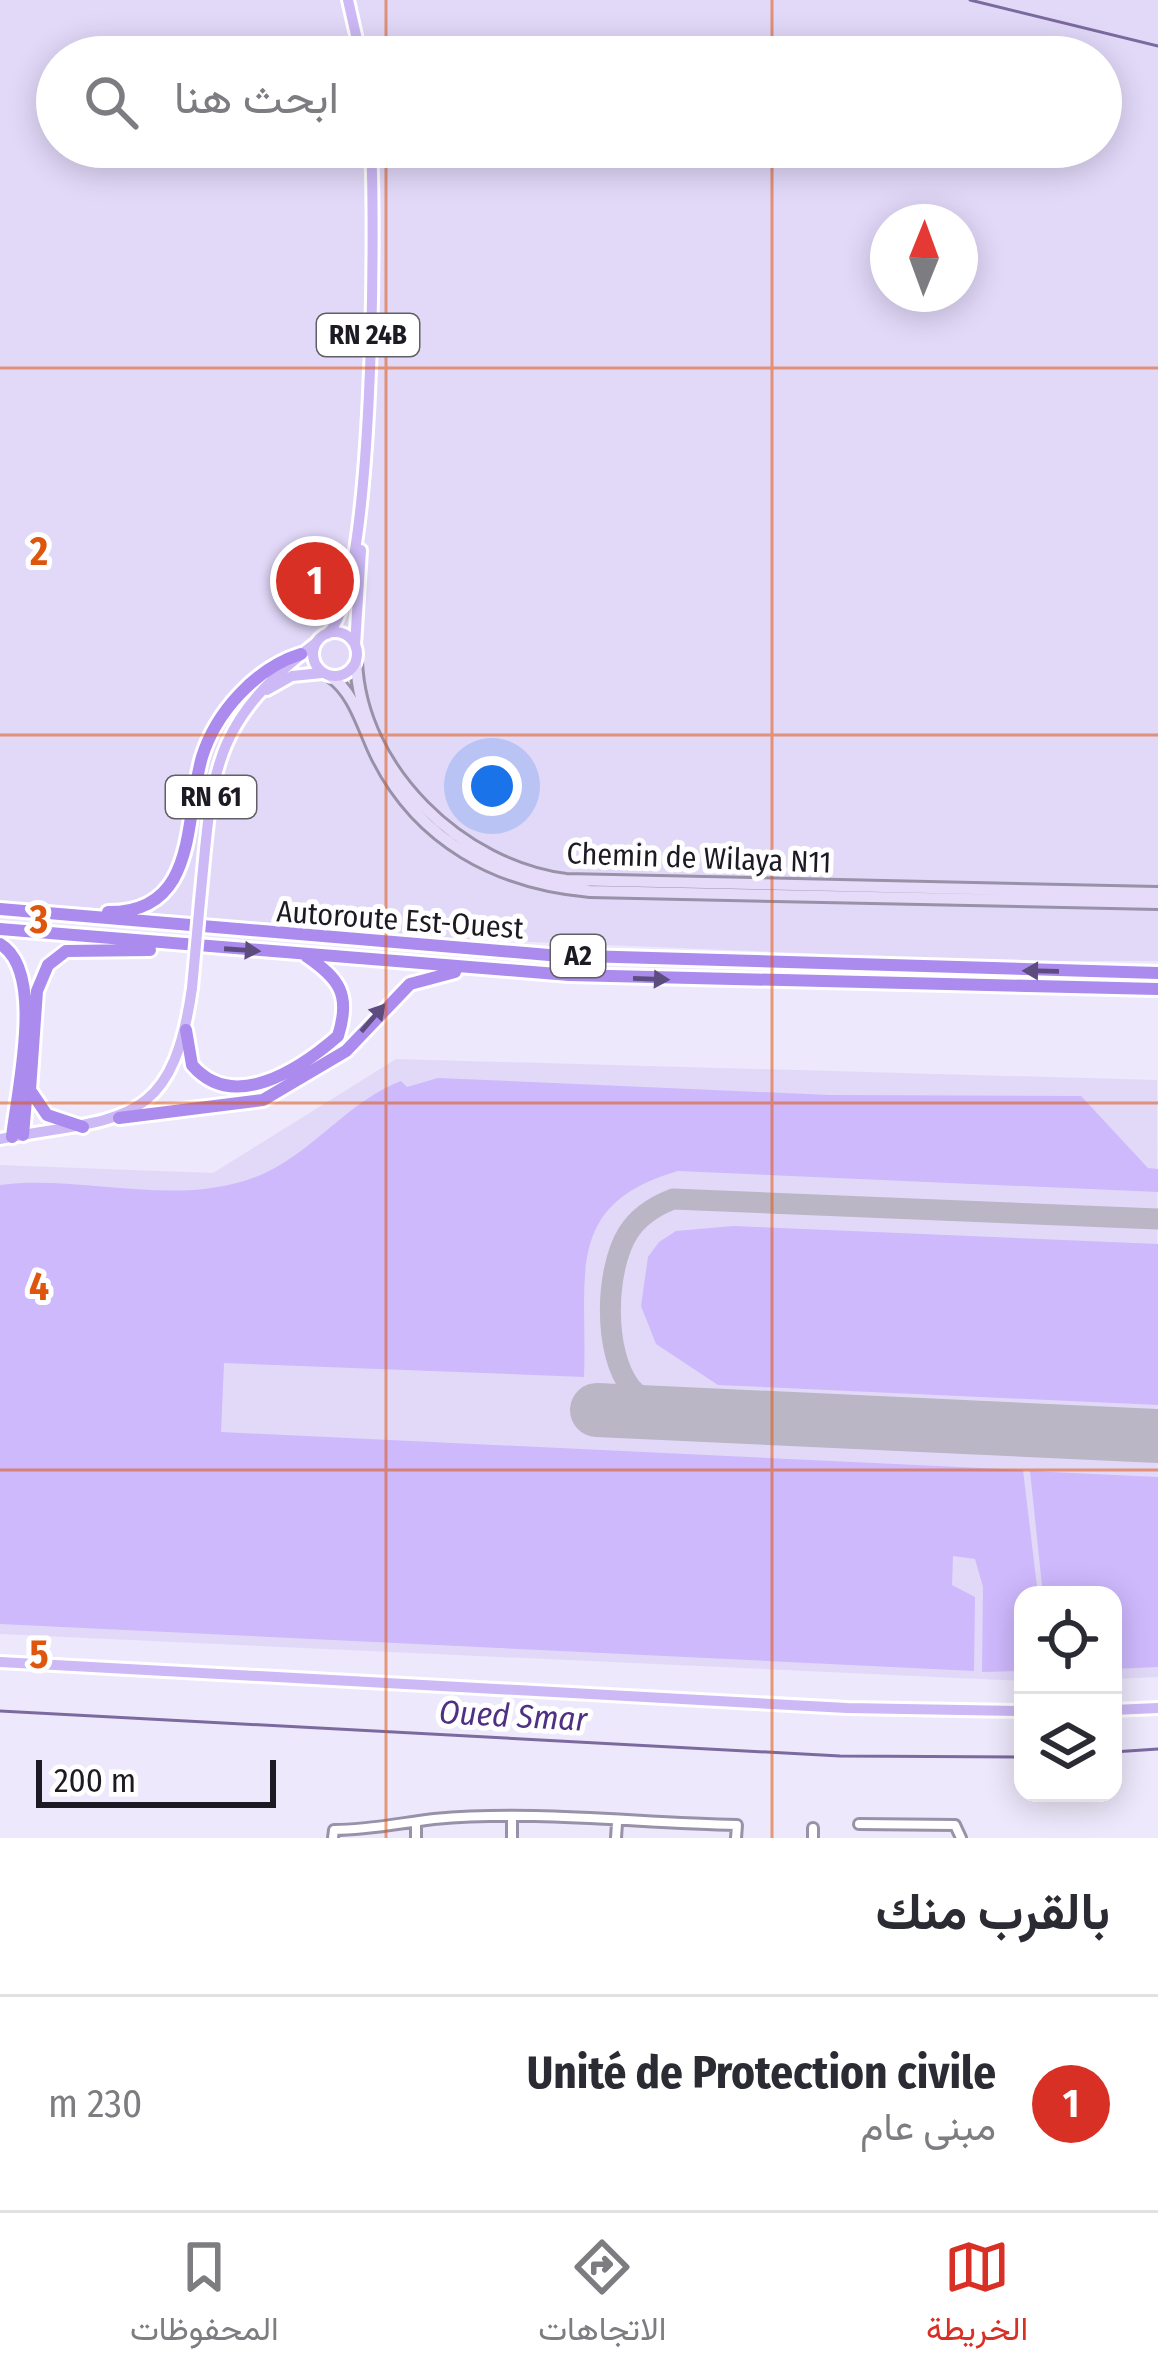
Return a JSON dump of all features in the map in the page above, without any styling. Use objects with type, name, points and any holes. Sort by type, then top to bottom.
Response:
[{"type":"highway","points":[[24,911],[120,912],[142,909],[160,897],[183,858],[202,755],[213,730],[261,676],[302,654]]},
{"type":"highway","name":"Autoroute Est-Ouest","points":[[0,909],[549,955],[1158,973]]},
{"type":"highway","name":"Autoroute Est-Ouest","points":[[0,929],[493,970],[1158,989]]},
{"type":"highway","points":[[0,944],[20,964],[27,992],[12,1137]]},
{"type":"highway","points":[[12,1137],[28,1080],[37,992],[57,956],[80,948],[134,951],[174,946]]},
{"type":"highway","points":[[186,1030],[192,1065],[223,1088],[251,1087],[322,1049],[338,1036],[344,993],[337,977],[305,955]]},
{"type":"highway","points":[[119,1118],[263,1100],[346,1051],[410,984],[458,971],[493,970]]},
{"type":"highway","points":[[28,1080],[47,1114],[83,1127]]},
{"type":"main road","points":[[348,0],[356,36]]},
{"type":"main road","name":"RN 24B","points":[[360,523],[374,221],[371,168]]},
{"type":"main road","points":[[250,702],[292,676],[343,675],[356,654],[360,523]]},
{"type":"main road","name":"RN 61","points":[[12,1137],[119,1118],[162,1084],[186,1030],[216,762],[250,702],[322,638],[346,608],[360,523]]},
{"type":"main road","points":[[356,654],[341,633],[322,638],[313,656],[344,688],[383,767],[410,806],[456,848],[504,876],[590,891],[1158,903]]},
{"type":"main road","name":"Chemin de Wilaya N11","points":[[356,654],[361,694],[408,789],[461,839],[523,872],[566,880],[1158,892]]},
{"type":"main road","points":[[0,1662],[847,1708],[1014,1711]]},
{"type":"main road","points":[[1122,1710],[1158,1708]]},
{"type":"street","points":[[333,1838],[334,1830],[375,1834],[416,1823],[611,1818],[617,1823],[736,1825],[736,1838]]},
{"type":"street","points":[[512,1819],[512,1838]]},
{"type":"street","points":[[416,1823],[416,1838]]},
{"type":"street","points":[[616,1838],[617,1823]]},
{"type":"street","points":[[859,1824],[955,1825],[961,1838]]},
{"type":"shaded area","points":[[0,0],[1158,0],[1158,961],[992,961],[506,941],[154,919],[0,904]]},
{"type":"shaded area","points":[[396,1059],[1157,1080],[1158,1677],[1122,1679],[1122,1586],[1014,1586],[1014,1681],[0,1634],[0,1165],[213,1173]]},
{"type":"shaded area","points":[[438,1078],[830,1095],[1081,1096],[1148,1168],[1158,1169],[1158,1192],[678,1171],[641,1185],[615,1203],[598,1224],[585,1277],[584,1377],[224,1363],[221,1432],[1023,1470],[1037,1586],[1014,1586],[1014,1671],[982,1672],[983,1587],[975,1559],[953,1556],[952,1585],[975,1597],[974,1671],[0,1624],[0,1185],[167,1191],[233,1184],[283,1163],[382,1090],[401,1081],[407,1087]]},
{"type":"shaded area","points":[[733,1226],[1158,1244],[1158,1405],[718,1385],[656,1344],[641,1306],[648,1257],[659,1242],[676,1231]]},
{"type":"shaded area","points":[[1030,1471],[1158,1477],[1158,1667],[1122,1669],[1122,1586],[1042,1586]]},
{"type":"waterway","points":[[970,0],[1117,36]]},
{"type":"waterway","points":[[1122,37],[1158,46]]},
{"type":"waterway","name":"Oued Smar","points":[[0,1711],[840,1756],[1014,1757]]},
{"type":"waterway","name":"Oued Smar","points":[[1122,1751],[1158,1749]]},
{"type":"taxiway","points":[[680,1414],[647,1402],[631,1388],[615,1354],[610,1311],[615,1268],[628,1233],[648,1213],[673,1199],[1158,1219]]},
{"type":"runway","points":[[597,1410],[1158,1436]]},
{"type":"place","name":"Unité de Protection civile","points":[[315,581]]}]
